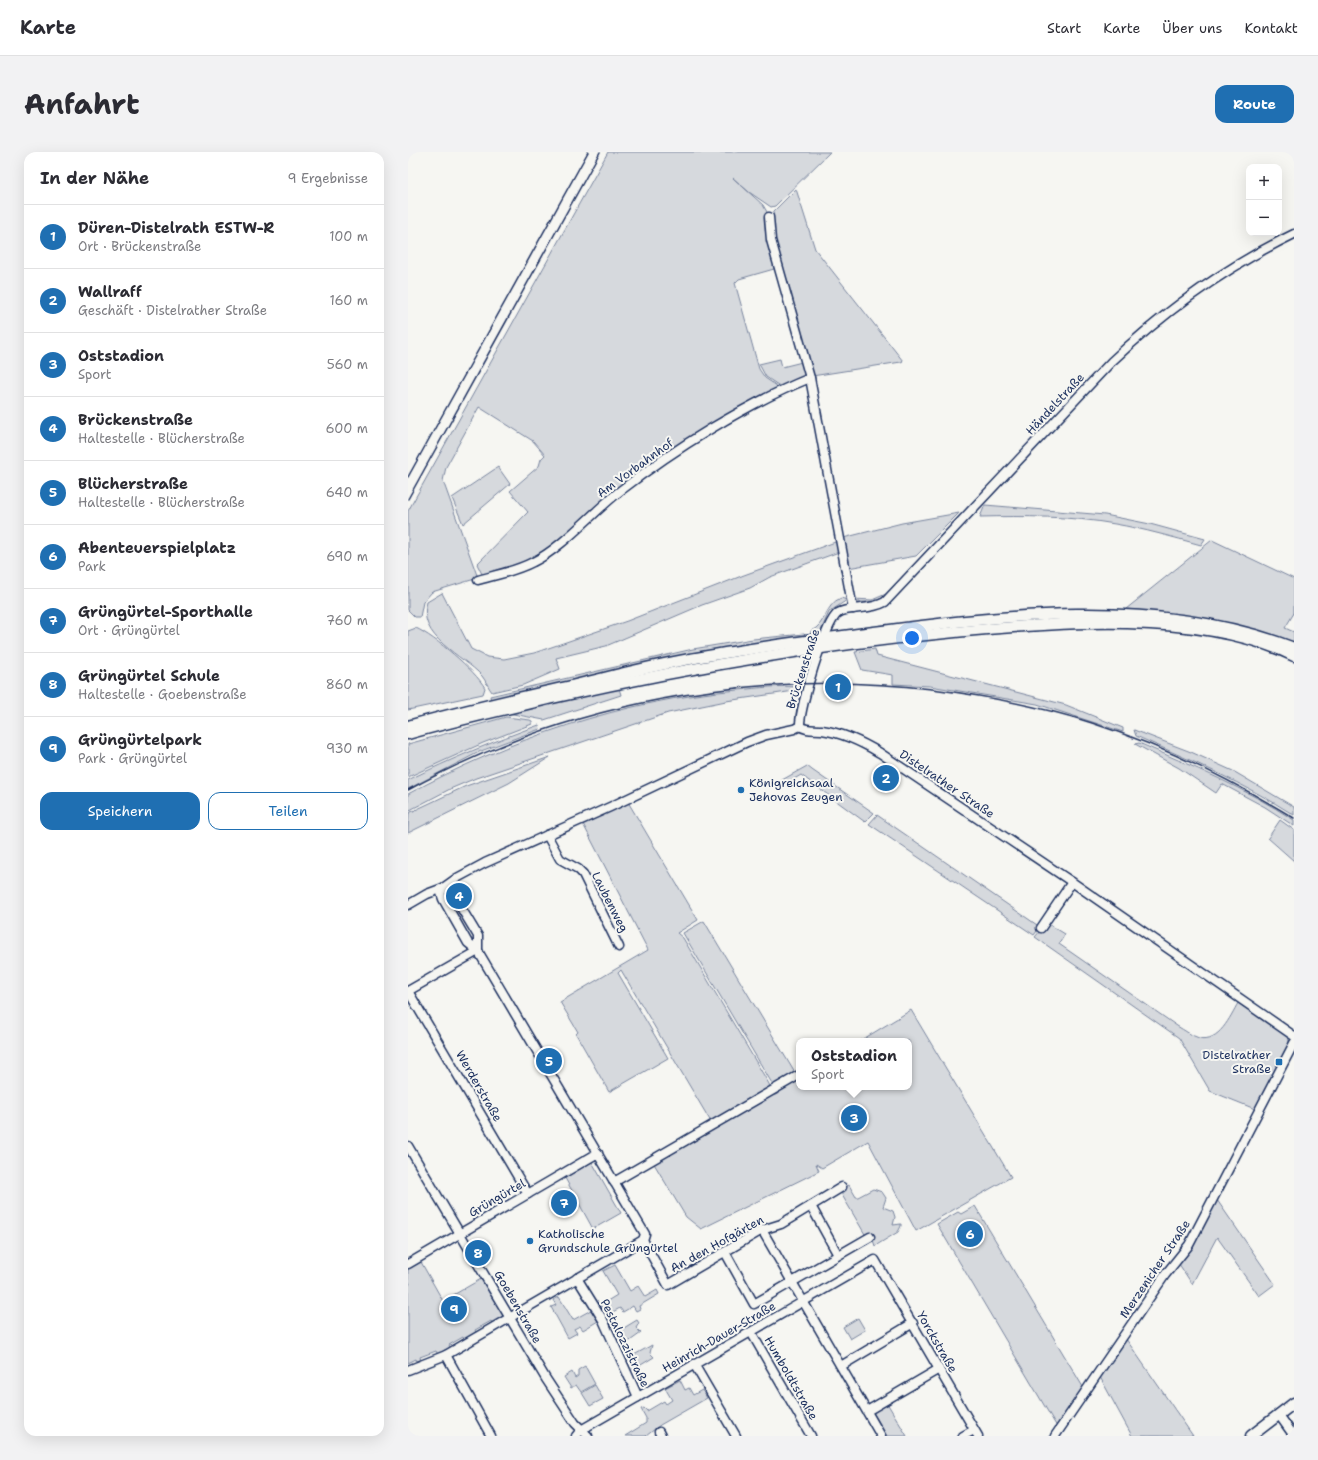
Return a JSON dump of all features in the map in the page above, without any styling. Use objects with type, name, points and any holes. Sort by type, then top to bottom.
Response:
[{"type":"main road","points":[[408,726],[453,713],[689,659],[823,643],[990,618],[1077,615],[1138,615],[1184,619],[1221,625],[1270,639],[1294,648]]},
{"type":"main road","points":[[408,734],[456,720],[627,681],[823,643],[993,628],[1097,623],[1138,624],[1217,632],[1249,640],[1294,656]]},
{"type":"main road","points":[[1251,1436],[1294,1403]]},
{"type":"street","points":[[769,218],[771,240],[810,378],[853,609]]},
{"type":"street","name":"Händelstraße","points":[[853,609],[872,608],[885,602],[1111,362],[1156,321],[1216,277],[1294,234]]},
{"type":"street","name":"Am Vorbahnhof","points":[[478,580],[521,567],[540,558],[620,492],[664,460],[739,414],[810,378]]},
{"type":"street","name":"Brückenstraße","points":[[408,905],[427,894],[443,888],[472,870],[747,742],[766,735],[794,729],[800,726],[803,702],[831,621],[837,614],[853,609]]},
{"type":"street","name":"Distelrather Straße","points":[[800,726],[804,729],[835,733],[871,747],[1072,882],[1294,1036]]},
{"type":"street","name":"Laubenweg","points":[[547,835],[560,859],[578,869],[583,874],[619,947]]},
{"type":"street","points":[[1041,928],[1072,882]]},
{"type":"street","points":[[408,1370],[446,1355],[644,1239],[645,1234],[478,951],[468,943],[443,899],[441,893],[443,888],[451,891],[478,936],[478,951]]},
{"type":"street","name":"Werderstraße","points":[[478,951],[408,991],[528,1194]]},
{"type":"street","name":"Merzenicher Straße","points":[[1055,1436],[1165,1275],[1189,1245],[1294,1044]]},
{"type":"street","points":[[614,1182],[796,1077]]},
{"type":"street","name":"Goebenstraße","points":[[408,1146],[546,1379],[581,1434]]},
{"type":"street","name":"Grüngürtel","points":[[408,1264],[598,1153]]},
{"type":"street","name":"An den Hofgärten","points":[[644,1239],[668,1285],[762,1230],[781,1224],[842,1187]]},
{"type":"street","points":[[811,1206],[838,1255]]},
{"type":"street","points":[[762,1230],[881,1436]]},
{"type":"street","points":[[725,1252],[754,1304],[870,1237]]},
{"type":"street","name":"Heinrich-Dauer-Straße","points":[[581,1434],[638,1397],[741,1336],[751,1332],[875,1260]]},
{"type":"street","name":"Yorckstraße","points":[[875,1260],[976,1433]]},
{"type":"street","name":"Pestalozzistraße","points":[[577,1278],[603,1320],[638,1397]]},
{"type":"street","points":[[840,1366],[913,1323]]},
{"type":"street","name":"Humboldtstraße","points":[[751,1332],[811,1436]]},
{"type":"street","points":[[446,1355],[491,1436]]},
{"type":"street","points":[[694,1364],[736,1436]]},
{"type":"street","points":[[867,1411],[939,1369]]},
{"type":"street","points":[[1279,1415],[1294,1436]]},
{"type":"street","points":[[963,1436],[976,1433]]},
{"type":"shaded area","points":[[608,152],[830,152],[775,206],[771,207],[749,192],[733,178],[763,205],[767,212],[776,265],[774,269],[739,279],[735,283],[759,369],[765,378],[783,390],[690,441],[539,557],[486,575],[482,574],[477,564],[528,512],[510,491],[539,466],[541,459],[545,455],[533,441],[479,407],[446,467],[443,481],[478,578],[432,592],[423,602],[420,617],[415,617],[408,610],[408,511]]},
{"type":"shaded area","points":[[796,189],[815,249],[903,361],[812,376],[785,281],[771,223],[774,211]]},
{"type":"shaded area","points":[[780,359],[782,367],[802,362],[805,376],[784,389],[766,377],[759,364]]},
{"type":"shaded area","points":[[498,467],[510,484],[463,524],[452,498]]},
{"type":"shaded area","points":[[996,478],[885,597],[872,602],[856,602],[854,599],[872,600],[886,594]]},
{"type":"shaded area","points":[[985,505],[1105,515],[1150,524],[1205,539],[1201,545],[1137,528],[1081,519],[980,517]]},
{"type":"shaded area","points":[[959,513],[916,556],[848,568],[843,538],[902,523]]},
{"type":"shaded area","points":[[1212,540],[1294,579],[1294,613],[1285,628],[1294,632],[1294,642],[1232,624],[1169,613],[1126,609]]},
{"type":"shaded area","points":[[838,541],[839,552],[770,577],[750,588],[702,605],[606,646],[556,658],[560,669],[523,685],[492,692],[482,676],[474,668],[453,653],[435,635],[428,625],[425,614],[427,602],[442,593],[471,649],[487,657],[504,659],[534,653],[627,621],[744,575]]},
{"type":"shaded area","points":[[841,598],[847,600],[829,612],[820,633],[810,636],[811,631],[823,620],[828,609]]},
{"type":"shaded area","points":[[416,628],[424,632],[464,663],[485,688],[483,694],[408,710],[408,631]]},
{"type":"shaded area","points":[[804,634],[806,636],[491,700],[490,696],[693,649],[753,639]]},
{"type":"shaded area","points":[[875,649],[877,656],[1066,705],[1123,728],[1123,732],[1037,704],[930,686],[893,684],[893,675],[862,670],[855,652]]},
{"type":"shaded area","points":[[770,687],[801,687],[801,690],[726,701],[668,713],[476,778],[450,789],[408,811],[408,794],[446,774],[486,756],[568,725],[652,703],[695,695]]},
{"type":"shaded area","points":[[619,688],[621,695],[544,720],[508,713]]},
{"type":"shaded area","points":[[506,717],[530,720],[532,721],[532,724],[483,743],[408,777],[408,744]]},
{"type":"shaded area","points":[[539,725],[540,729],[481,751],[408,789],[408,780],[506,737]]},
{"type":"shaded area","points":[[1134,730],[1191,752],[1233,771],[1294,807],[1294,815],[1236,782],[1136,736]]},
{"type":"shaded area","points":[[1139,743],[1218,778],[1257,798],[1294,820],[1294,826],[1265,807],[1222,784],[1216,793],[1179,768],[1135,744]]},
{"type":"shaded area","points":[[550,757],[509,783],[408,833],[409,813],[466,786]]},
{"type":"shaded area","points":[[807,766],[874,813],[865,822],[801,775],[784,785],[782,780]]},
{"type":"shaded area","points":[[628,802],[698,920],[677,933],[683,938],[769,1084],[770,1088],[711,1122],[621,970],[618,973],[668,1058],[609,1092],[576,1034],[578,1032],[560,1002],[648,950],[582,822]]},
{"type":"shaded area","points":[[877,815],[1040,927],[1034,935],[869,824]]},
{"type":"shaded area","points":[[1280,820],[1294,830],[1294,861],[1268,838]]},
{"type":"shaded area","points":[[704,921],[795,1073],[773,1085],[683,933]]},
{"type":"shaded area","points":[[1047,923],[1065,934],[1059,944],[1177,1026],[1194,1036],[1206,1039],[1218,1033],[1227,1022],[1238,1003],[1286,1035],[1289,1041],[1288,1046],[1255,1109],[1210,1091],[1179,1038],[1035,937]]},
{"type":"shaded area","points":[[911,1010],[1011,1177],[916,1231],[868,1141],[822,1168],[816,1164],[819,1171],[701,1229],[686,1217],[653,1162],[770,1096],[777,1094],[781,1088],[796,1080],[796,1090],[912,1090],[912,1038],[865,1038]]},
{"type":"shaded area","points":[[592,1162],[621,1213],[593,1229],[565,1178]]},
{"type":"shaded area","points":[[849,1185],[856,1197],[873,1189],[882,1192],[886,1198],[883,1207],[893,1211],[895,1217],[893,1225],[901,1224],[898,1232],[875,1246],[872,1237],[866,1236],[842,1195],[842,1189]]},
{"type":"shaded area","points":[[1217,1200],[1275,1284],[1259,1296],[1217,1237],[1192,1284],[1179,1264],[1193,1245]]},
{"type":"shaded area","points":[[975,1206],[1083,1387],[1057,1427],[937,1224],[958,1212],[961,1214]]},
{"type":"shaded area","points":[[421,1262],[443,1301],[481,1279],[505,1318],[494,1325],[491,1321],[475,1330],[477,1335],[465,1341],[463,1337],[449,1345],[451,1349],[438,1355],[436,1351],[420,1357],[421,1361],[418,1363],[416,1359],[408,1363],[408,1286],[410,1284],[408,1280],[408,1269]]},
{"type":"shaded area","points":[[615,1265],[630,1291],[638,1286],[645,1297],[657,1290],[659,1294],[639,1306],[640,1309],[636,1311],[633,1306],[623,1312],[620,1308],[605,1316],[599,1306],[617,1295],[603,1271]]},
{"type":"shaded area","points":[[559,1297],[573,1320],[591,1310],[598,1321],[583,1330],[580,1326],[574,1329],[577,1333],[568,1338],[551,1307],[556,1305],[553,1300]]},
{"type":"shaded area","points":[[858,1318],[865,1330],[850,1339],[843,1327]]},
{"type":"shaded area","points":[[637,1320],[639,1323],[636,1328],[641,1333],[620,1348],[614,1334]]},
{"type":"shaded area","points":[[1126,1339],[1193,1436],[1132,1436],[1100,1377]]},
{"type":"shaded area","points":[[652,1345],[650,1353],[654,1357],[631,1371],[625,1360]]},
{"type":"shaded area","points":[[585,1366],[595,1384],[581,1392],[576,1385],[571,1388],[564,1377],[572,1372],[575,1378],[578,1376],[578,1370]]},
{"type":"shaded area","points":[[680,1380],[685,1390],[689,1388],[693,1395],[702,1390],[707,1398],[660,1425],[646,1436],[625,1436],[646,1423],[646,1418],[641,1409],[644,1408],[647,1411],[664,1401],[666,1404],[672,1400],[665,1388]]},
{"type":"shaded area","points":[[595,1385],[603,1399],[590,1406],[582,1393]]},
{"type":"shaded area","points":[[887,1403],[907,1436],[887,1436],[873,1412]]},
{"type":"waterway","points":[[775,237],[776,245]]},
{"type":"railway","points":[[408,477],[588,152]]},
{"type":"railway","points":[[408,499],[600,152]]},
{"type":"railway","points":[[408,790],[469,760],[532,734],[596,714],[662,699],[729,689],[796,684],[864,684],[932,689],[1013,702],[1092,723],[1145,742],[1196,764],[1294,818]]},
{"type":"place","name":"Düren-Distelrath ESTW-R","points":[[838,687]]},
{"type":"place","name":"Wallraff","points":[[886,778]]},
{"type":"place","name":"Königreichsaal Jehovas Zeugen","points":[[741,790]]},
{"type":"place","name":"Brückenstraße","points":[[459,896]]},
{"type":"place","name":"Blücherstraße","points":[[549,1061]]},
{"type":"place","name":"Distelrather Straße","points":[[1279,1062]]},
{"type":"place","name":"Oststadion","points":[[854,1118]]},
{"type":"place","name":"Grüngürtel-Sporthalle","points":[[564,1203]]},
{"type":"place","name":"Abenteuerspielplatz","points":[[970,1234]]},
{"type":"place","name":"Katholische Grundschule Grüngürtel","points":[[530,1241]]},
{"type":"place","name":"Grüngürtel Schule","points":[[478,1253]]},
{"type":"place","name":"Grüngürtelpark","points":[[454,1309]]}]
